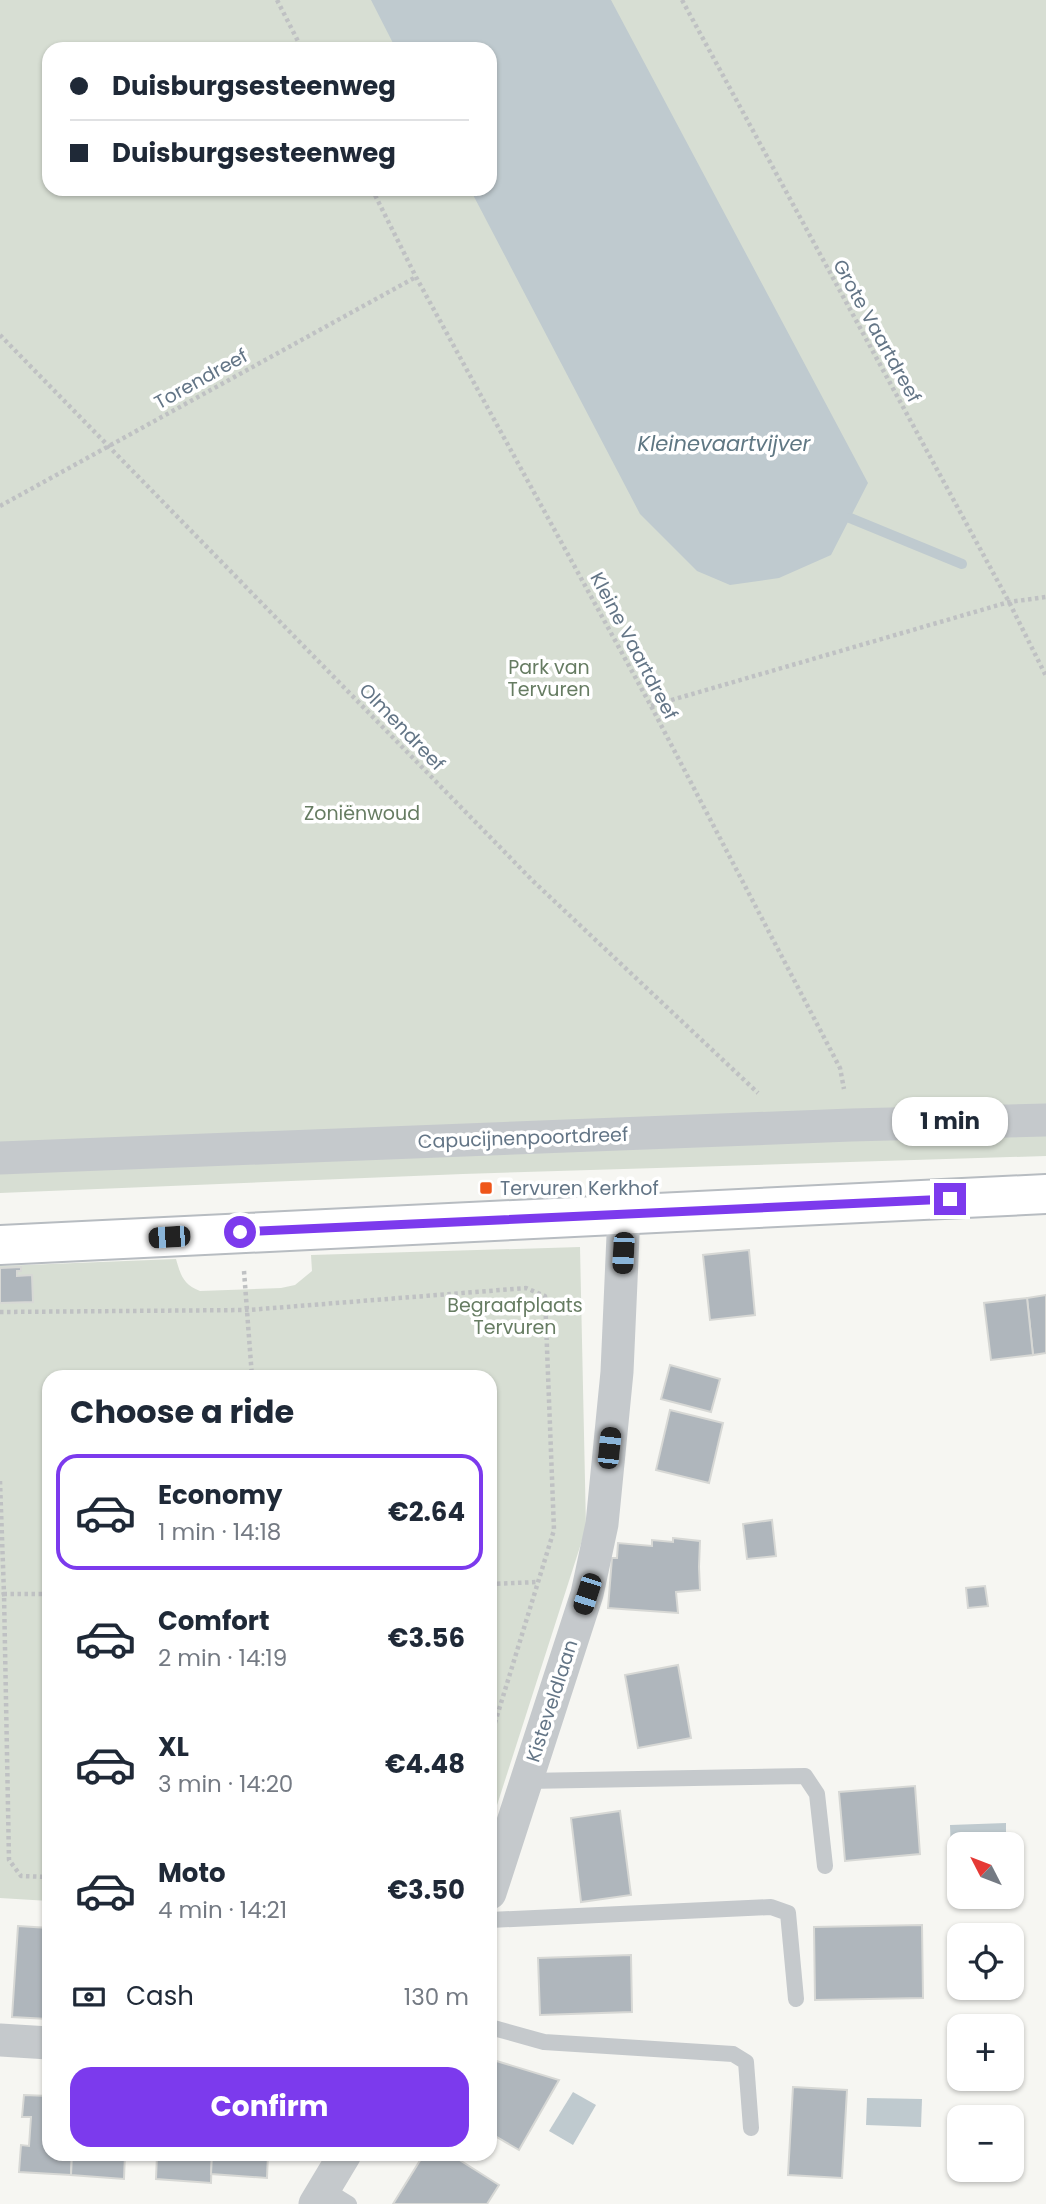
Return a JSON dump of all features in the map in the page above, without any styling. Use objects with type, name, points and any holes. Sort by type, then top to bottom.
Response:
[{"type":"street","name":"Capucijnenpoortdreef","points":[[0,1158],[794,1127],[1046,1120]]},
{"type":"street","points":[[0,1245],[1046,1194]]},
{"type":"street","name":"Kisteveldlaan","points":[[497,1871],[587,1594],[601,1524],[617,1372],[624,1213]]},
{"type":"street","points":[[0,2040],[42,2043]]},
{"type":"street","points":[[329,2199],[343,2161]]},
{"type":"lane","points":[[526,1782],[805,1776],[817,1794],[825,1866]]},
{"type":"lane","points":[[497,1920],[771,1907],[788,1913],[796,1999]]},
{"type":"lane","points":[[497,2029],[544,2042],[733,2054],[746,2062],[751,2128]]},
{"type":"path","points":[[277,0],[298,42]]},
{"type":"path","name":"Grote Vaartdreef","points":[[682,0],[1009,602],[1046,676]]},
{"type":"path","name":"Kleine Vaartdreef","points":[[376,196],[416,277],[651,706],[840,1068],[851,1125]]},
{"type":"path","name":"Torendreef","points":[[0,506],[416,277]]},
{"type":"path","name":"Olmendreef","points":[[0,335],[533,881],[794,1127]]},
{"type":"path","points":[[651,706],[1009,602],[1046,597]]},
{"type":"path","points":[[240,1232],[252,1370]]},
{"type":"path","points":[[0,1312],[248,1310],[526,1288],[545,1296],[554,1530],[497,1716]]},
{"type":"path","points":[[0,1480],[9,1860],[21,1876],[42,1877]]},
{"type":"path","points":[[497,1584],[538,1582]]},
{"type":"path","points":[[2,1595],[42,1594]]},
{"type":"green space","name":"Zoniënwoud","points":[[0,0],[1046,0],[1046,1156],[463,1174],[0,1193]]},
{"type":"green space","name":"Begraafplaats Tervuren","points":[[580,1247],[586,1528],[497,1805],[497,1370],[42,1370],[42,1901],[0,1898],[0,1266],[176,1259],[184,1279],[200,1291],[281,1288],[295,1285],[312,1271],[311,1255]]},
{"type":"water","name":"Kleinevaartvijver","points":[[371,0],[611,0],[868,483],[831,555],[779,578],[730,585],[697,571],[640,514],[474,196],[497,196],[497,42],[392,42]]},
{"type":"water","points":[[1006,1823],[1006,1832],[950,1832],[950,1825]]},
{"type":"water","points":[[573,2092],[596,2105],[573,2145],[549,2131]]},
{"type":"water","points":[[867,2098],[922,2099],[921,2127],[866,2125]]},
{"type":"building","points":[[749,1250],[755,1315],[710,1320],[703,1255]]},
{"type":"building","points":[[21,1267],[17,1276],[32,1275],[33,1302],[0,1303],[0,1268]]},
{"type":"building","points":[[1046,1295],[1046,1353],[1033,1355],[1027,1298]]},
{"type":"building","points":[[1027,1298],[1033,1355],[991,1360],[984,1303]]},
{"type":"building","points":[[670,1365],[720,1379],[711,1412],[661,1399]]},
{"type":"building","points":[[670,1410],[723,1423],[709,1483],[656,1470]]},
{"type":"building","points":[[772,1520],[776,1556],[747,1559],[743,1524]]},
{"type":"building","points":[[673,1538],[700,1541],[700,1590],[676,1592],[678,1613],[608,1608],[612,1558],[617,1558],[618,1543],[652,1546],[652,1540],[673,1542]]},
{"type":"building","points":[[985,1586],[988,1606],[968,1608],[966,1588]]},
{"type":"building","points":[[678,1665],[691,1738],[638,1748],[625,1675]]},
{"type":"building","points":[[915,1786],[920,1854],[845,1861],[839,1792]]},
{"type":"building","points":[[620,1811],[631,1895],[581,1902],[571,1818]]},
{"type":"building","points":[[922,1925],[923,1998],[815,2000],[814,1927]]},
{"type":"building","points":[[18,1926],[42,1928],[42,2019],[12,2017]]},
{"type":"building","points":[[631,1955],[632,2012],[540,2015],[538,1958]]},
{"type":"building","points":[[497,2061],[559,2080],[519,2150],[497,2137]]},
{"type":"building","points":[[793,2087],[847,2090],[842,2178],[788,2175]]},
{"type":"building","points":[[24,2095],[42,2096],[42,2161],[72,2161],[71,2175],[19,2172],[21,2145],[29,2146],[31,2117],[22,2117]]},
{"type":"building","points":[[72,2161],[125,2161],[124,2179],[71,2175]]},
{"type":"building","points":[[157,2161],[212,2161],[211,2183],[156,2179]]},
{"type":"building","points":[[212,2161],[268,2161],[267,2178],[211,2174]]},
{"type":"building","points":[[420,2161],[461,2161],[499,2185],[487,2204],[393,2204]]},
{"type":"waterway","points":[[850,518],[962,564]]},
{"type":"place","name":"Tervuren Kerkhof","points":[[486,1188]]},
{"type":"route","points":[[240,1232],[950,1199]]},
{"type":"park label","name":"Park van Tervuren","points":[[549,678]]}]
